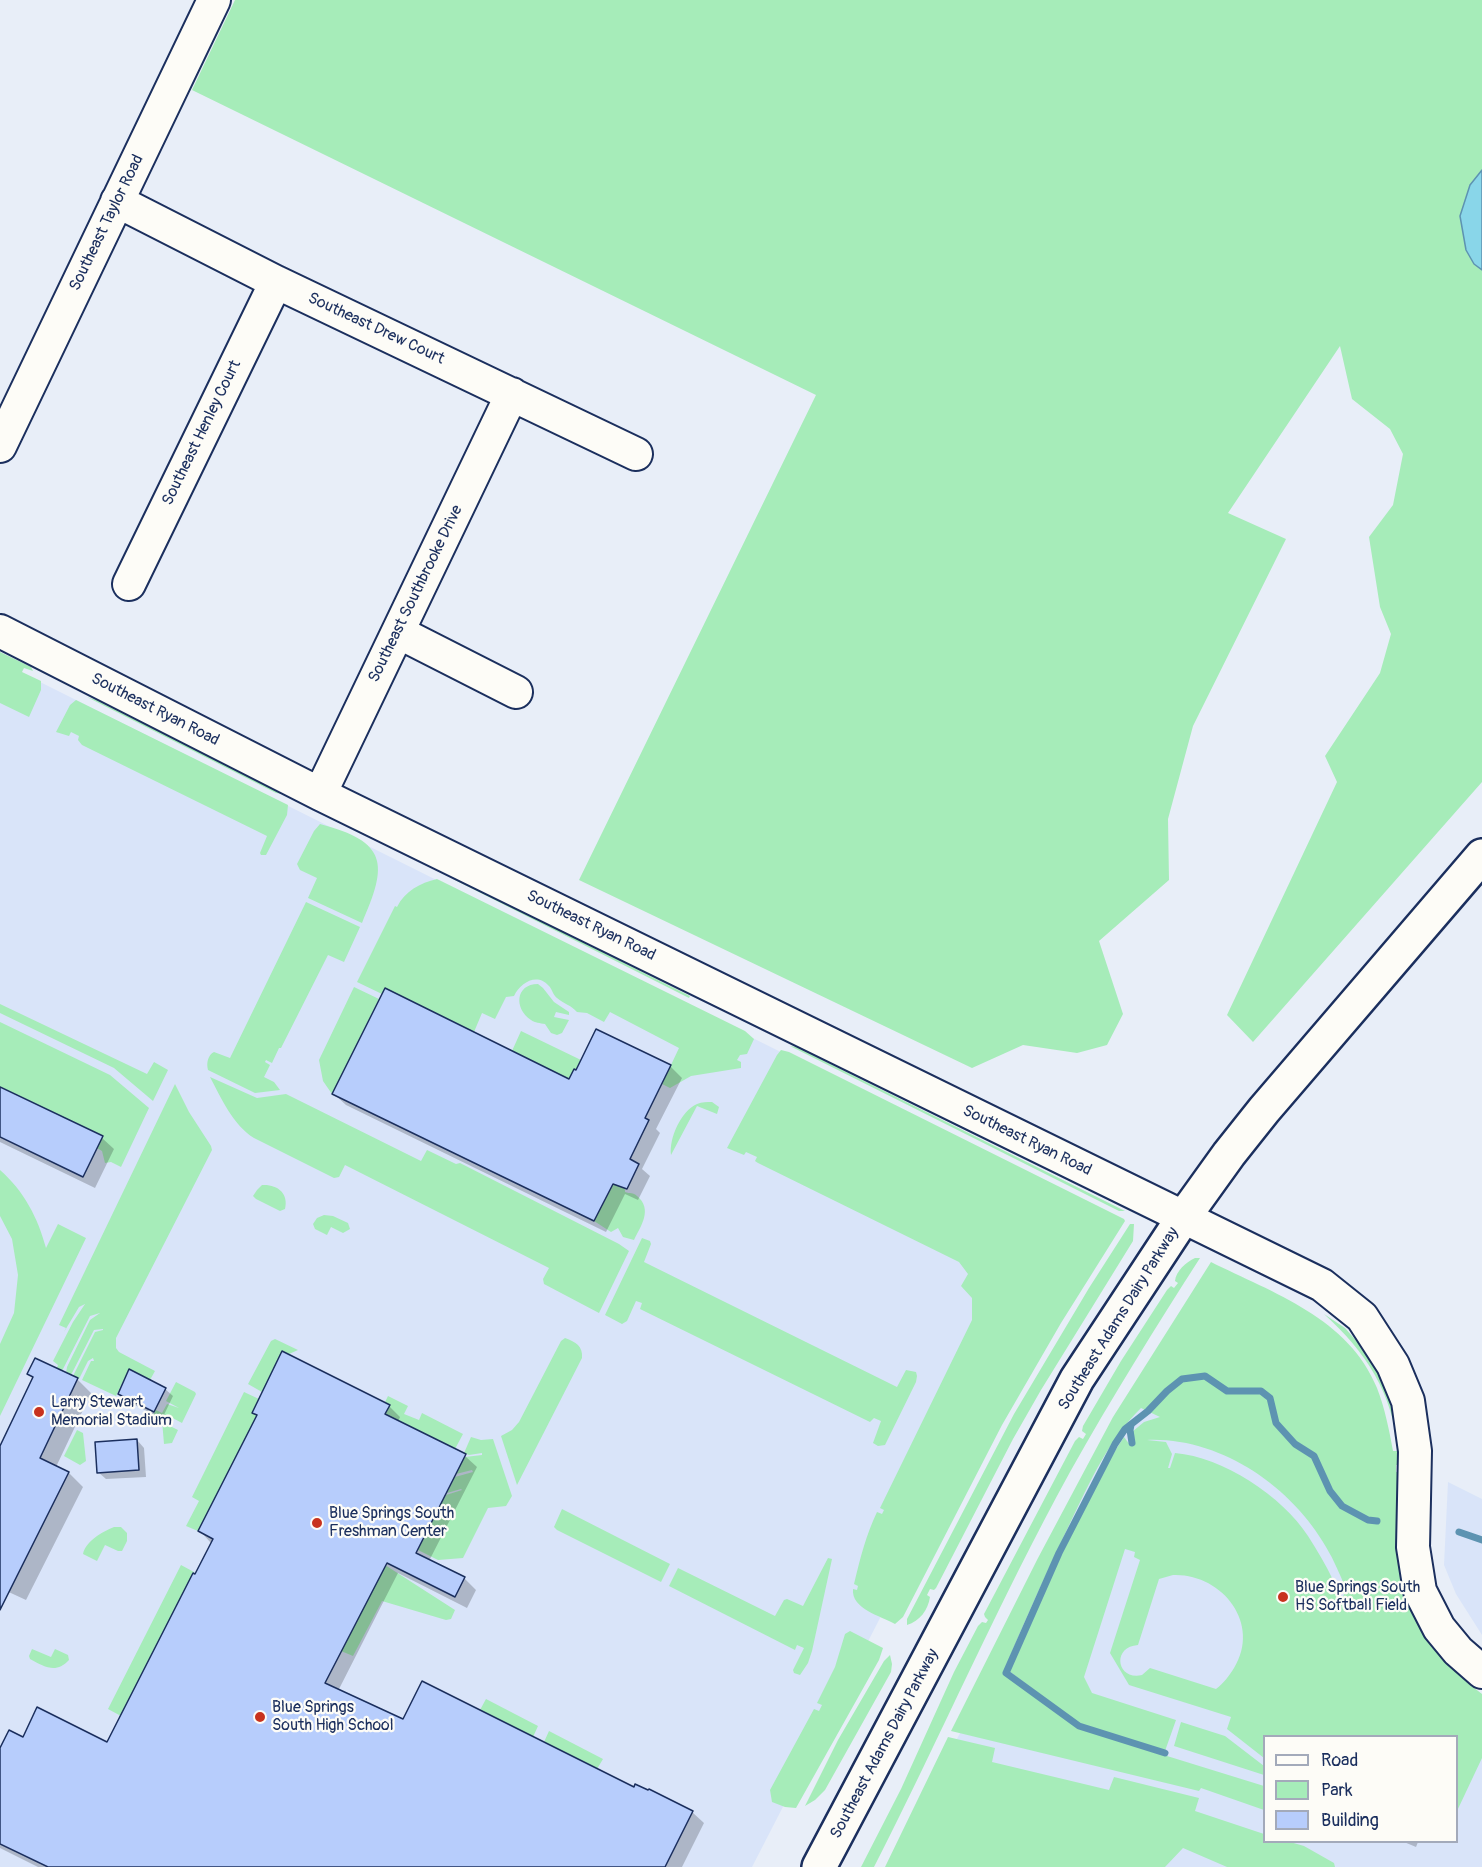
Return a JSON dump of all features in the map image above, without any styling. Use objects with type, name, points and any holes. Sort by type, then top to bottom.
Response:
[{"type":"main road","name":"Southeast Adams Dairy Parkway","points":[[819,1867],[1077,1379],[1183,1218],[1264,1110],[1482,856]]},
{"type":"street","name":"Southeast Taylor Road","points":[[0,446],[214,0]]},
{"type":"street","name":"Southeast Drew Court","points":[[117,201],[276,282],[636,454]]},
{"type":"street","name":"Southeast Henley Court","points":[[129,584],[276,282]]},
{"type":"street","name":"Southeast Southbrooke Drive","points":[[320,794],[512,394]]},
{"type":"street","name":"Southeast Ryan Road","points":[[0,631],[320,794],[1322,1285],[1362,1317],[1393,1365],[1408,1401],[1415,1451],[1413,1547],[1420,1591],[1439,1628],[1458,1652],[1482,1672]]},
{"type":"street","points":[[398,632],[516,692]]},
{"type":"shaded area","points":[[0,662],[1107,1215],[969,1445],[752,1867],[0,1867]]},
{"type":"shaded area","points":[[1163,1339],[1418,1638],[1482,1707],[1482,1867],[891,1867]]},
{"type":"shaded area","points":[[1448,1482],[1482,1499],[1482,1635],[1456,1594],[1444,1565]]},
{"type":"green space","points":[[235,0],[1482,0],[1482,170],[1470,185],[1460,216],[1466,250],[1474,264],[1482,270],[1482,782],[1253,1042],[1227,1015],[1337,782],[1325,756],[1380,673],[1391,634],[1380,607],[1369,537],[1393,505],[1403,454],[1390,429],[1352,399],[1340,346],[1228,513],[1286,539],[1193,726],[1168,819],[1169,880],[1099,941],[1123,1014],[1107,1045],[1077,1053],[1023,1045],[972,1068],[579,880],[816,395],[192,90]]},
{"type":"green space","points":[[0,652],[31,667],[33,671],[24,668],[22,672],[41,681],[41,690],[29,717],[0,703]]},
{"type":"green space","points":[[87,697],[96,700],[283,794],[276,793]]},
{"type":"green space","points":[[76,700],[288,805],[287,815],[266,855],[260,853],[267,836],[82,745],[78,740],[79,736],[71,732],[69,736],[56,732],[70,705]]},
{"type":"green space","points":[[320,824],[359,839],[370,848],[376,858],[378,870],[376,885],[362,923],[308,898],[317,878],[300,870],[297,864]]},
{"type":"green space","points":[[451,878],[466,884],[690,996],[689,998]]},
{"type":"green space","points":[[437,879],[745,1031],[754,1039],[747,1054],[740,1055],[737,1060],[741,1062],[741,1068],[691,1076],[670,1088],[662,1084],[679,1048],[610,1012],[604,1022],[587,1013],[577,1012],[557,998],[549,986],[539,980],[525,983],[514,996],[506,997],[495,1019],[482,1013],[474,1032],[385,988],[382,994],[357,982],[395,906],[397,907],[404,896],[414,888]]},
{"type":"green space","points":[[306,902],[360,927],[344,962],[328,955],[281,1048],[272,1063],[266,1060],[265,1062],[270,1065],[264,1077],[274,1082],[280,1090],[255,1093],[208,1070],[208,1060],[214,1052],[230,1058]]},
{"type":"green space","points":[[538,984],[554,1002],[569,1012],[569,1015],[556,1012],[554,1017],[569,1020],[562,1033],[557,1035],[551,1033],[545,1024],[533,1021],[522,1010],[521,992],[530,985]]},
{"type":"green space","points":[[354,987],[379,999],[332,1094],[323,1081],[319,1060]]},
{"type":"green space","points":[[0,1004],[147,1074],[154,1062],[168,1070],[153,1101],[114,1068],[0,1013]]},
{"type":"green space","points":[[0,1022],[110,1075],[149,1108],[121,1167],[111,1162],[105,1163],[102,1151],[97,1148],[102,1136],[0,1087]]},
{"type":"green space","points":[[521,1031],[581,1060],[569,1079],[512,1051]]},
{"type":"green space","points":[[790,1046],[796,1047],[1125,1211],[1119,1211]]},
{"type":"green space","points":[[781,1050],[1125,1221],[1061,1323],[1002,1425],[903,1617],[895,1624],[862,1607],[854,1596],[853,1589],[857,1590],[858,1586],[854,1584],[877,1512],[882,1514],[884,1510],[880,1508],[972,1320],[972,1298],[961,1286],[968,1274],[959,1262],[758,1163],[755,1161],[757,1157],[746,1152],[744,1155],[727,1148]]},
{"type":"green space","points":[[210,1077],[257,1098],[286,1094],[421,1161],[427,1150],[456,1164],[460,1163],[619,1244],[629,1251],[599,1313],[544,1284],[543,1279],[549,1268],[345,1165],[339,1177],[334,1178],[254,1138],[234,1119]]},
{"type":"green space","points":[[175,1084],[212,1150],[116,1338],[116,1348],[119,1352],[155,1371],[150,1380],[129,1369],[116,1396],[82,1380],[91,1361],[94,1361],[93,1358],[88,1361],[79,1379],[73,1376],[95,1332],[103,1329],[94,1330],[71,1375],[66,1373],[90,1320],[100,1313],[90,1316],[62,1371],[53,1361],[85,1304],[79,1307],[64,1332],[66,1328],[59,1325]]},
{"type":"green space","points":[[712,1102],[719,1107],[717,1114],[697,1106],[671,1155],[674,1133],[681,1119],[697,1104]]},
{"type":"green space","points":[[0,1170],[9,1178],[29,1206],[46,1248],[58,1224],[86,1238],[0,1416],[0,1344],[14,1313],[18,1275],[12,1239],[0,1216]]},
{"type":"green space","points":[[614,1183],[625,1189],[625,1192],[636,1195],[644,1206],[644,1218],[634,1240],[623,1237],[618,1228],[611,1232],[594,1221]]},
{"type":"green space","points":[[262,1185],[272,1186],[281,1191],[285,1198],[285,1209],[280,1211],[253,1196]]},
{"type":"green space","points":[[324,1215],[333,1216],[348,1223],[350,1229],[343,1233],[331,1227],[327,1235],[315,1229],[313,1224],[317,1218]]},
{"type":"green space","points":[[1130,1224],[1134,1224],[1133,1241],[1013,1439],[936,1588],[930,1589],[927,1595],[930,1597],[929,1602],[925,1611],[916,1621],[907,1625],[907,1619],[1014,1414]]},
{"type":"green space","points":[[642,1238],[650,1241],[651,1244],[644,1262],[897,1387],[906,1370],[916,1372],[916,1382],[885,1445],[878,1446],[873,1443],[881,1421],[874,1418],[870,1422],[640,1309],[642,1303],[636,1301],[627,1321],[622,1324],[605,1315]]},
{"type":"green space","points":[[1195,1258],[1200,1258],[1117,1391],[1044,1521],[874,1867],[861,1867],[901,1789],[954,1672],[978,1626],[988,1620],[984,1614],[1075,1441],[1079,1437],[1083,1439],[1086,1434],[1082,1431],[1083,1426],[1121,1361],[1167,1290],[1171,1286],[1174,1288],[1178,1283],[1175,1281],[1179,1270]]},
{"type":"green space","points":[[1211,1262],[1307,1310],[1348,1343],[1364,1364],[1377,1388],[1393,1451],[1398,1451],[1390,1410],[1375,1375],[1353,1343],[1324,1314],[1345,1328],[1373,1360],[1393,1401],[1401,1465],[1396,1465],[1396,1472],[1401,1471],[1447,1662],[1482,1694],[1482,1758],[1458,1809],[1458,1735],[1263,1735],[1263,1757],[1227,1729],[1231,1717],[1129,1685],[1110,1653],[1140,1560],[1134,1557],[1135,1552],[1125,1549],[1084,1677],[1092,1693],[1176,1720],[1165,1751],[1080,1725],[1009,1671],[1057,1562],[1113,1454],[1124,1437],[1130,1445],[1133,1444],[1135,1441],[1132,1432],[1144,1422],[1160,1417],[1141,1408],[1119,1433],[1093,1476],[1044,1578],[1003,1673],[1083,1730],[1263,1786],[1263,1810],[1201,1788],[1199,1791],[951,1731],[1038,1558],[1113,1417]],"holes":[[[1147,1440],[1174,1441],[1226,1456],[1251,1470],[1294,1504],[1311,1525],[1337,1568],[1346,1589],[1341,1602],[1330,1574],[1308,1536],[1283,1507],[1250,1481],[1212,1462],[1175,1453],[1170,1468],[1168,1468],[1172,1454],[1166,1442]],[[1173,1575],[1207,1582],[1221,1592],[1232,1604],[1240,1618],[1243,1634],[1241,1651],[1234,1668],[1216,1689],[1150,1668],[1142,1675],[1134,1676],[1127,1673],[1123,1669],[1121,1657],[1129,1647],[1138,1645],[1159,1579]]]},
{"type":"green space","points":[[565,1338],[578,1345],[582,1358],[517,1485],[501,1436],[512,1430],[519,1422],[561,1341]]},
{"type":"green space","points":[[275,1339],[298,1350],[289,1354],[262,1392],[248,1384],[271,1341]]},
{"type":"green space","points":[[176,1382],[196,1394],[182,1423],[167,1415],[164,1423],[178,1430],[172,1443],[164,1444],[162,1420],[153,1415],[156,1410],[162,1413],[167,1404],[179,1408],[166,1401]]},
{"type":"green space","points":[[244,1392],[259,1399],[252,1413],[257,1415],[198,1531],[186,1526],[199,1501],[192,1497]]},
{"type":"green space","points":[[388,1396],[408,1406],[404,1414],[419,1420],[422,1413],[463,1434],[455,1449],[385,1414],[389,1405],[385,1402]]},
{"type":"green space","points":[[77,1430],[83,1433],[86,1461],[80,1465],[64,1456]]},
{"type":"green space","points":[[471,1437],[481,1440],[493,1439],[512,1496],[506,1506],[488,1508],[463,1558],[438,1560],[418,1550],[426,1534],[445,1529],[445,1527],[427,1531],[436,1515],[453,1510],[453,1508],[437,1512],[446,1495],[462,1490],[447,1493],[455,1477],[473,1472],[472,1470],[456,1474],[465,1457],[482,1455],[482,1453],[469,1455],[464,1453]]},
{"type":"green space","points":[[562,1509],[670,1564],[661,1582],[557,1530],[554,1527]]},
{"type":"green space","points":[[114,1527],[121,1527],[127,1533],[127,1541],[122,1551],[105,1545],[97,1561],[83,1554],[91,1541]]},
{"type":"green space","points":[[828,1558],[832,1559],[812,1651],[800,1675],[794,1673],[793,1670],[804,1648],[797,1645],[795,1650],[669,1586],[678,1568],[775,1616],[784,1600],[787,1599],[803,1606]]},
{"type":"green space","points":[[181,1565],[194,1572],[121,1716],[108,1709]]},
{"type":"green space","points":[[385,1565],[455,1610],[451,1619],[446,1620],[382,1601],[353,1656],[341,1651]]},
{"type":"green space","points":[[850,1631],[883,1648],[879,1660],[796,1808],[772,1802],[770,1790],[814,1709],[819,1711],[822,1705],[817,1703],[835,1667],[845,1634]]},
{"type":"green space","points":[[32,1649],[51,1657],[55,1649],[68,1655],[69,1660],[60,1667],[46,1667],[30,1659]]},
{"type":"green space","points":[[890,1655],[891,1672],[825,1790],[805,1806],[838,1740],[884,1661]]},
{"type":"green space","points":[[486,1699],[538,1726],[533,1737],[480,1710]]},
{"type":"green space","points":[[1181,1722],[1225,1736],[1263,1765],[1263,1775],[1174,1746]]},
{"type":"green space","points":[[549,1731],[603,1759],[597,1769],[544,1742]]},
{"type":"green space","points":[[948,1737],[995,1748],[992,1762],[1109,1790],[1114,1777],[1199,1798],[1195,1811],[1263,1834],[1263,1843],[1294,1843],[1304,1846],[1334,1863],[1335,1867],[1227,1867],[1183,1848],[1165,1867],[885,1867]]},
{"type":"water","points":[[1482,170],[1482,270],[1474,264],[1466,250],[1460,216],[1470,185]]},
{"type":"building","points":[[385,988],[569,1079],[574,1069],[576,1070],[596,1029],[671,1065],[645,1118],[649,1120],[630,1159],[639,1164],[627,1189],[613,1184],[594,1221],[332,1094]]},
{"type":"building","points":[[0,1087],[103,1136],[83,1177],[0,1137]]},
{"type":"building","name":"Blue Springs South High School","points":[[282,1351],[390,1405],[385,1414],[466,1454],[416,1553],[465,1577],[455,1597],[387,1563],[325,1683],[403,1719],[422,1681],[634,1787],[635,1784],[649,1789],[693,1811],[665,1867],[48,1867],[0,1844],[0,1748],[9,1730],[23,1737],[37,1707],[107,1742],[193,1573],[195,1574],[213,1539],[198,1531],[257,1415],[252,1413]]},
{"type":"building","points":[[35,1358],[78,1378],[40,1458],[69,1472],[0,1610],[0,1446],[33,1377],[27,1374]]},
{"type":"building","points":[[129,1369],[166,1388],[154,1412],[118,1394]]},
{"type":"building","points":[[137,1439],[139,1470],[97,1473],[95,1442]]},
{"type":"waterway","points":[[1165,1753],[1079,1726],[1006,1673],[1059,1553],[1125,1429],[1182,1379],[1205,1376],[1227,1391],[1261,1391],[1270,1398],[1276,1423],[1295,1444],[1314,1456],[1330,1491],[1342,1506],[1368,1520],[1377,1521]]},
{"type":"waterway","points":[[1131,1425],[1132,1443]]},
{"type":"waterway","points":[[1459,1532],[1482,1540]]},
{"type":"place","name":"Larry Stewart Memorial Stadium","points":[[39,1412]]},
{"type":"place","name":"Blue Springs South Freshman Center","points":[[317,1523]]},
{"type":"place","name":"Blue Springs South HS Softball Field","points":[[1283,1597]]},
{"type":"place","name":"Blue Springs South High School","points":[[260,1717]]}]
